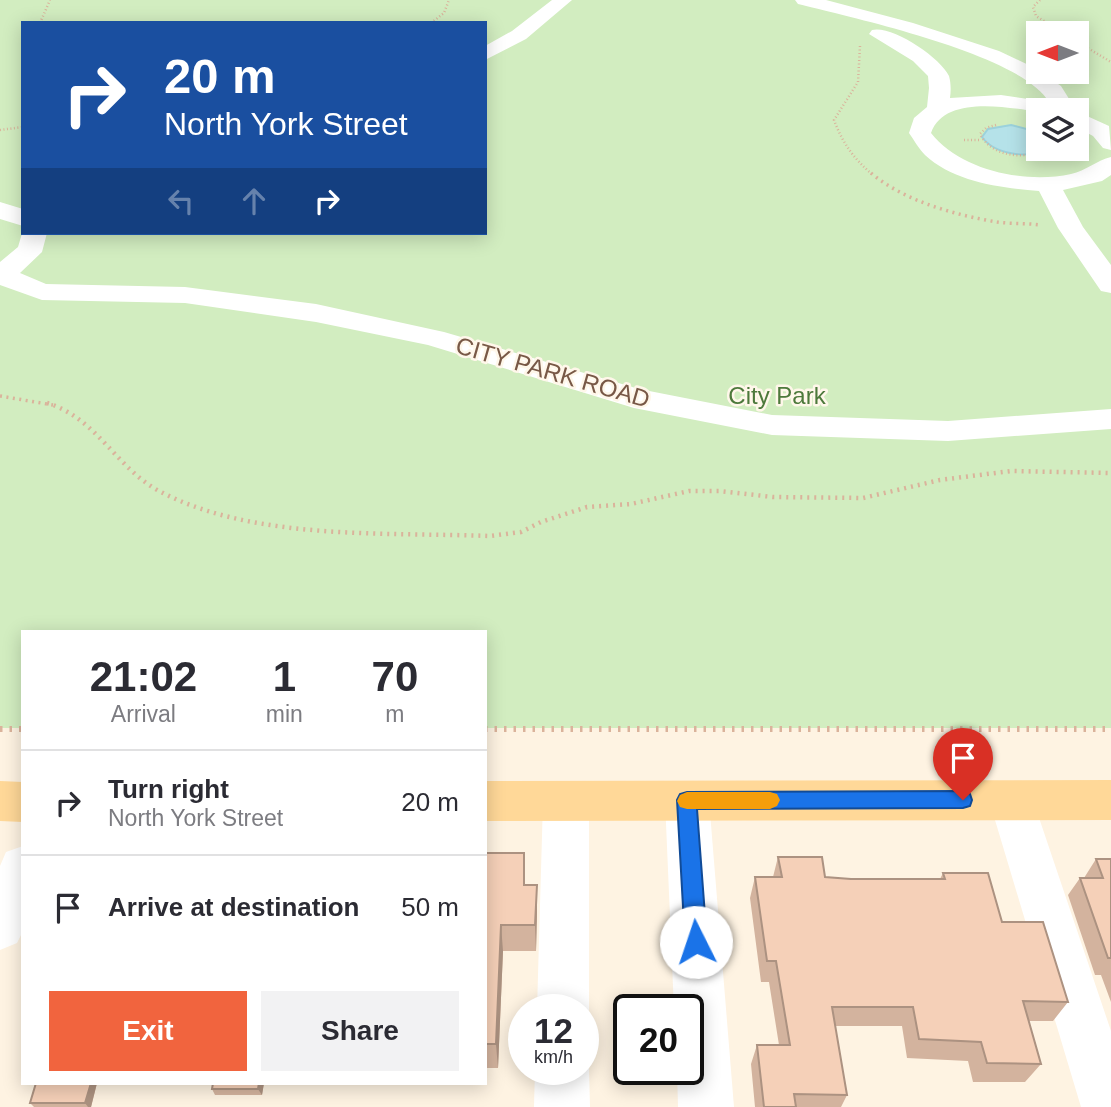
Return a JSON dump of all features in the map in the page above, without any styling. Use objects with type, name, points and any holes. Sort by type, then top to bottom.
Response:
[{"type":"main road","points":[[487,801],[1111,800]]},
{"type":"main road","points":[[0,802],[21,802]]},
{"type":"street","points":[[487,53],[519,35],[563,0]]},
{"type":"street","points":[[804,0],[984,50],[1034,75],[1060,98]]},
{"type":"street","points":[[836,9],[926,61],[938,77],[940,91],[937,110]]},
{"type":"street","points":[[1026,103],[988,100],[960,103],[937,110],[923,120],[920,133],[937,154],[962,167],[994,177],[1047,183],[1092,177],[1111,163]]},
{"type":"street","points":[[1089,117],[1111,119]]},
{"type":"street","points":[[1089,124],[1101,131],[1111,143]]},
{"type":"street","points":[[1047,183],[1071,228],[1111,285]]},
{"type":"street","points":[[0,210],[21,217]]},
{"type":"street","points":[[0,274],[28,252],[33,244],[34,235]]},
{"type":"street","name":"CITY PARK ROAD","points":[[0,274],[42,292],[185,295],[316,313],[434,338],[634,398],[772,425],[948,431],[1111,419]]},
{"type":"street","points":[[687,800],[706,1107]]},
{"type":"street","points":[[1011,800],[1109,1107]]},
{"type":"street","points":[[563,994],[566,801]]},
{"type":"street","points":[[0,928],[21,872]]},
{"type":"street","points":[[562,1085],[562,1107]]},
{"type":"path","points":[[41,21],[50,0]]},
{"type":"path","points":[[434,21],[444,13],[449,0]]},
{"type":"path","points":[[1040,0],[1033,7],[1036,16],[1044,21]]},
{"type":"path","points":[[1089,49],[1111,62]]},
{"type":"path","points":[[999,124],[981,132],[981,140],[991,147],[1026,155]]},
{"type":"path","points":[[0,130],[21,127]]},
{"type":"path","points":[[0,396],[26,397],[49,402],[72,415],[92,427],[118,458],[153,487],[247,522],[281,528],[490,536],[521,532],[541,522],[587,507],[631,504],[689,491],[719,491],[773,497],[863,498],[940,480],[1012,471],[1111,472]]},
{"type":"path","points":[[0,729],[21,729]]},
{"type":"path","points":[[487,729],[1111,729]]},
{"type":"green space","name":"City Park","points":[[0,0],[1111,0],[1111,728],[487,728],[487,630],[21,630],[21,728],[0,728]]},
{"type":"water","points":[[1011,125],[1026,129],[1026,154],[1013,154],[995,148],[982,137],[988,129]]},
{"type":"building","points":[[487,853],[524,853],[524,885],[537,885],[535,925],[501,925],[496,1044],[487,1044]]},
{"type":"building","points":[[778,857],[822,857],[825,877],[851,879],[945,879],[943,873],[988,873],[1002,922],[1043,922],[1068,1002],[1023,1001],[1041,1064],[987,1063],[981,1042],[919,1039],[913,1007],[832,1007],[847,1095],[794,1094],[796,1107],[764,1107],[757,1045],[790,1045],[776,961],[767,961],[755,877],[782,877]]},
{"type":"building","points":[[1096,859],[1111,859],[1111,958],[1108,958],[1080,878],[1103,878]]},
{"type":"building","points":[[35,1085],[90,1085],[85,1103],[30,1103]]},
{"type":"building","points":[[213,1085],[259,1085],[258,1089],[212,1089]]},
{"type":"slow traffic","points":[[687,801],[770,800]]},
{"type":"route","points":[[696,942],[687,800],[963,800]]}]
